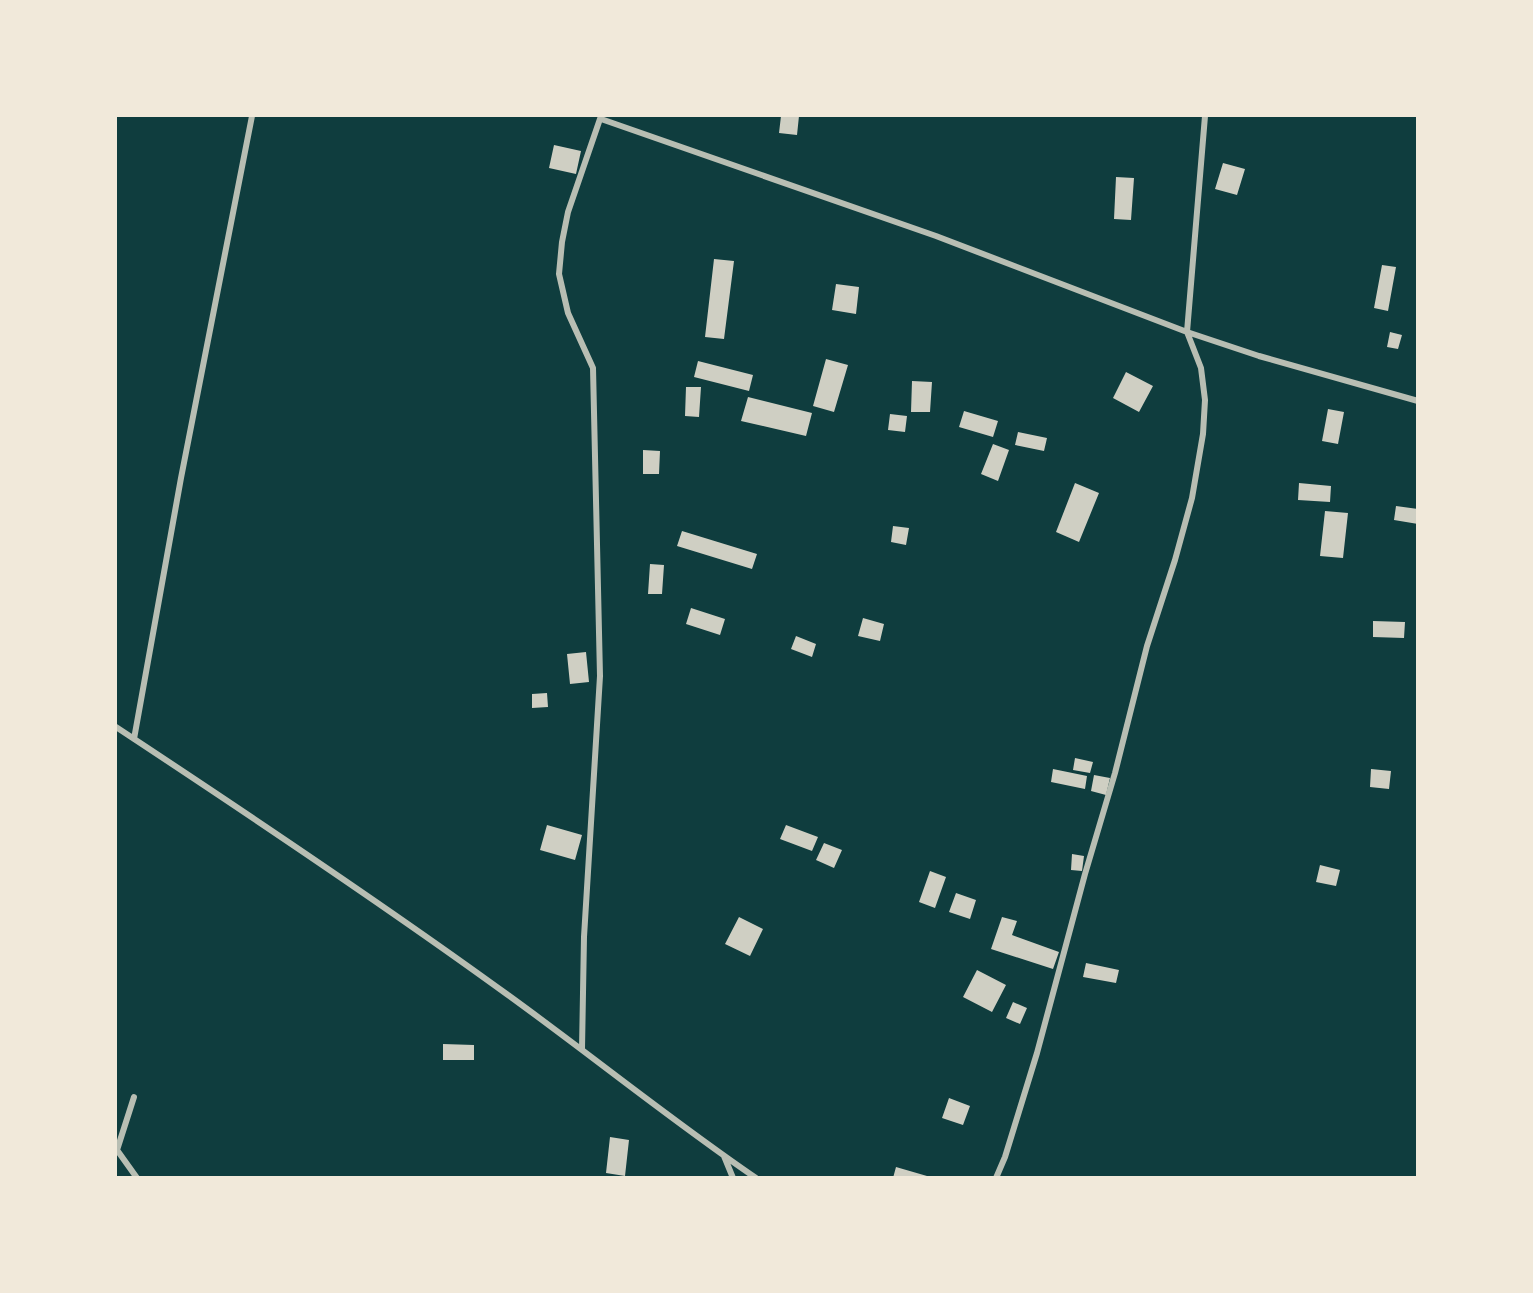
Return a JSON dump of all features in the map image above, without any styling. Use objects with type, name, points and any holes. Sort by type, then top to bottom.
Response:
[{"type":"street","points":[[134,739],[181,478],[252,116]]},
{"type":"street","points":[[996,1178],[1005,1157],[1037,1053],[1148,646],[1192,498],[1203,434],[1205,400],[1201,368],[1187,332],[1205,116]]},
{"type":"street","points":[[582,1048],[584,938],[600,676],[593,368],[568,314],[559,274],[568,212],[601,117],[936,236],[1187,332],[1259,356],[1418,401]]},
{"type":"street","points":[[116,727],[425,935],[582,1048],[756,1178]]},
{"type":"street","points":[[134,1097],[116,1151],[137,1178]]},
{"type":"street","points":[[724,1156],[733,1178]]},
{"type":"building","points":[[781,116],[799,116],[797,135],[779,133]]},
{"type":"building","points":[[554,145],[581,151],[576,174],[549,168]]},
{"type":"building","points":[[1223,163],[1245,169],[1237,195],[1215,189]]},
{"type":"building","points":[[1116,177],[1134,178],[1131,220],[1114,219]]},
{"type":"building","points":[[714,259],[734,261],[724,339],[705,337]]},
{"type":"building","points":[[1382,265],[1396,267],[1388,311],[1374,308]]},
{"type":"building","points":[[836,284],[859,287],[856,314],[832,310]]},
{"type":"building","points":[[1390,332],[1402,335],[1398,349],[1387,347]]},
{"type":"building","points":[[826,359],[848,365],[834,412],[813,406]]},
{"type":"building","points":[[698,361],[753,375],[749,391],[694,377]]},
{"type":"building","points":[[1126,372],[1153,386],[1139,412],[1113,398]]},
{"type":"building","points":[[912,381],[932,382],[930,412],[911,412]]},
{"type":"building","points":[[686,387],[701,387],[699,417],[685,416]]},
{"type":"building","points":[[748,397],[812,413],[806,436],[741,421]]},
{"type":"building","points":[[1328,409],[1344,412],[1338,444],[1322,441]]},
{"type":"building","points":[[964,411],[998,421],[993,437],[959,427]]},
{"type":"building","points":[[890,414],[907,416],[905,432],[888,430]]},
{"type":"building","points":[[1018,432],[1047,438],[1044,451],[1015,445]]},
{"type":"building","points":[[993,444],[1009,450],[998,481],[981,474]]},
{"type":"building","points":[[643,450],[660,451],[659,474],[643,474]]},
{"type":"building","points":[[1075,483],[1099,493],[1079,542],[1056,532]]},
{"type":"building","points":[[1299,483],[1331,486],[1330,502],[1298,500]]},
{"type":"building","points":[[1396,506],[1418,509],[1418,524],[1394,520]]},
{"type":"building","points":[[1325,511],[1348,513],[1343,558],[1320,556]]},
{"type":"building","points":[[893,526],[909,528],[906,545],[891,542]]},
{"type":"building","points":[[682,531],[757,554],[752,569],[677,546]]},
{"type":"building","points":[[650,564],[664,565],[662,594],[648,594]]},
{"type":"building","points":[[691,608],[725,619],[720,635],[686,624]]},
{"type":"building","points":[[863,618],[884,624],[880,641],[858,636]]},
{"type":"building","points":[[1373,621],[1405,622],[1404,638],[1373,637]]},
{"type":"building","points":[[796,636],[816,644],[812,657],[791,649]]},
{"type":"building","points":[[586,652],[589,682],[570,684],[567,654]]},
{"type":"building","points":[[547,693],[548,707],[532,708],[532,694]]},
{"type":"building","points":[[1075,758],[1093,762],[1090,773],[1073,770]]},
{"type":"building","points":[[1053,769],[1087,776],[1085,789],[1051,782]]},
{"type":"building","points":[[1371,769],[1391,771],[1389,789],[1370,787]]},
{"type":"building","points":[[1094,775],[1110,778],[1106,795],[1091,791]]},
{"type":"building","points":[[547,825],[582,835],[575,860],[540,850]]},
{"type":"building","points":[[786,825],[818,837],[812,851],[780,839]]},
{"type":"building","points":[[824,843],[842,850],[834,868],[816,860]]},
{"type":"building","points":[[1072,854],[1084,856],[1082,871],[1071,870]]},
{"type":"building","points":[[1320,865],[1340,870],[1336,886],[1316,882]]},
{"type":"building","points":[[930,871],[946,877],[935,908],[919,902]]},
{"type":"building","points":[[956,893],[976,900],[970,919],[949,912]]},
{"type":"building","points":[[739,917],[763,929],[750,956],[725,944]]},
{"type":"building","points":[[1002,917],[1017,921],[1012,935],[1059,952],[1053,969],[991,949]]},
{"type":"building","points":[[1086,963],[1119,970],[1116,983],[1083,977]]},
{"type":"building","points":[[977,970],[1006,985],[992,1012],[963,997]]},
{"type":"building","points":[[1013,1002],[1027,1008],[1020,1024],[1006,1018]]},
{"type":"building","points":[[443,1044],[474,1045],[474,1060],[443,1060]]},
{"type":"building","points":[[949,1098],[970,1106],[963,1125],[942,1118]]},
{"type":"building","points":[[610,1137],[629,1140],[625,1176],[606,1173]]},
{"type":"building","points":[[896,1167],[927,1176],[927,1178],[893,1178]]}]
